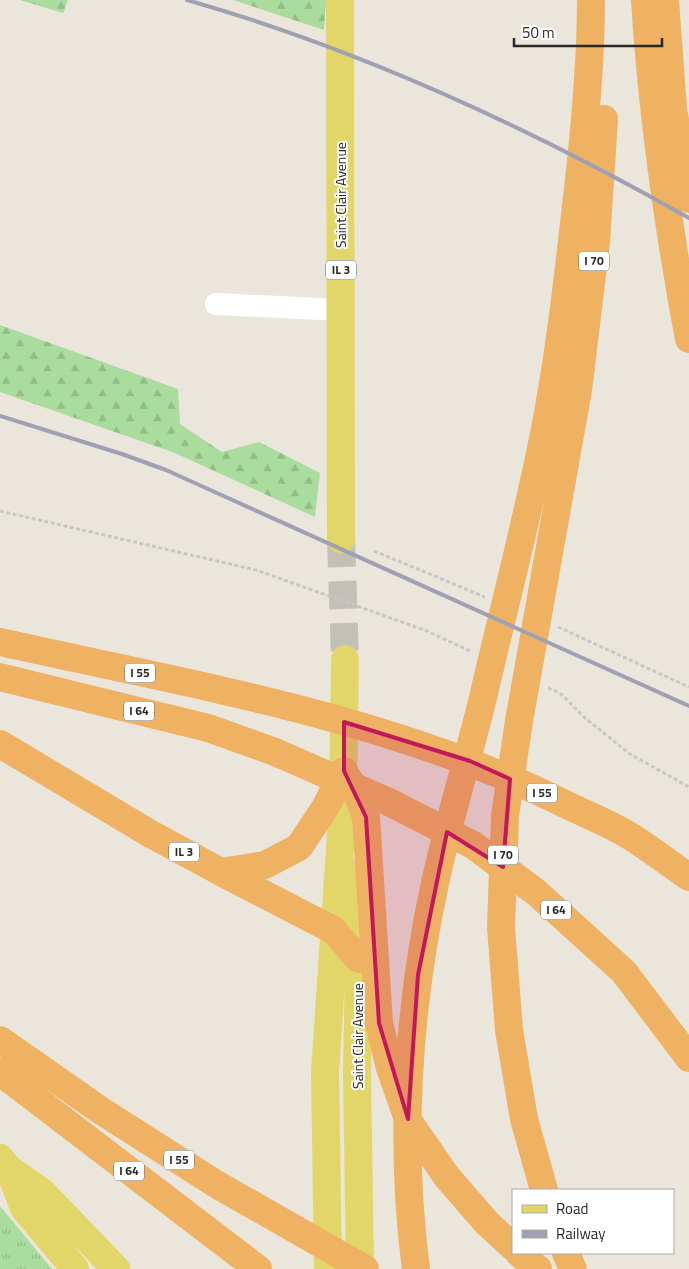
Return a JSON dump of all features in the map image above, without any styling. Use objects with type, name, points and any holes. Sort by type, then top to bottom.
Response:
[{"type":"highway","points":[[416,1269],[408,1167],[408,1087],[418,975],[435,885],[453,807],[483,698],[546,420],[564,316],[582,154],[591,0]]},
{"type":"highway","name":"I 70","points":[[544,1189],[524,1119],[509,1030],[501,927],[505,816],[519,721],[579,380],[596,242],[606,73],[607,0]]},
{"type":"highway","points":[[645,0],[648,58],[661,162],[674,258],[689,339]]},
{"type":"highway","points":[[665,0],[673,109],[689,199]]},
{"type":"highway","name":"I 55","points":[[0,642],[281,705],[384,733],[470,761],[549,796],[632,837],[689,876]]},
{"type":"highway","name":"I 64","points":[[0,677],[208,728],[275,752],[389,802],[473,845],[537,893],[624,972],[689,1058]]},
{"type":"highway","name":"IL 3","points":[[0,744],[149,834],[221,872]]},
{"type":"highway","points":[[221,872],[265,865],[299,847],[325,808],[344,771]]},
{"type":"highway","points":[[344,771],[356,791],[366,817],[379,1023],[396,1086],[409,1122],[447,1177],[487,1223],[512,1246]]},
{"type":"highway","points":[[221,872],[333,930],[359,959]]},
{"type":"highway","name":"I 55","points":[[0,1040],[100,1110],[207,1179],[365,1269]]},
{"type":"highway","name":"I 64","points":[[0,1072],[258,1269]]},
{"type":"highway","points":[[520,1254],[538,1269]]},
{"type":"highway","points":[[566,1254],[572,1269]]},
{"type":"main road","name":"Saint Clair Avenue","points":[[340,0],[341,539]]},
{"type":"main road","name":"Saint Clair Avenue","points":[[328,1269],[324,1072],[333,930],[344,804],[345,659]]},
{"type":"main road","name":"Saint Clair Avenue","points":[[344,804],[359,959],[357,1073],[360,1269]]},
{"type":"main road","points":[[5,1164],[24,1208],[75,1269]]},
{"type":"main road","points":[[5,1164],[42,1192],[116,1269]]},
{"type":"lane","points":[[216,304],[341,310]]},
{"type":"path","points":[[0,511],[256,570],[427,631],[471,652]]},
{"type":"path","points":[[542,685],[560,693],[585,718],[630,754],[689,787]]},
{"type":"highlighted area","points":[[344,722],[470,761],[510,779],[503,867],[447,832],[418,975],[408,1119],[379,1023],[366,817],[344,771]]},
{"type":"green space","points":[[20,0],[68,0],[63,13]]},
{"type":"green space","points":[[233,0],[326,0],[324,30]]},
{"type":"green space","points":[[0,325],[178,389],[180,424],[222,452],[259,442],[320,473],[315,517],[175,453],[0,392]]},
{"type":"green space","points":[[0,1206],[52,1269],[0,1269]]},
{"type":"tunnel","points":[[341,539],[345,659]]},
{"type":"railway","points":[[187,0],[317,42],[444,94],[568,153],[689,218]]},
{"type":"railway","points":[[0,416],[122,454],[166,470],[689,706]]}]
